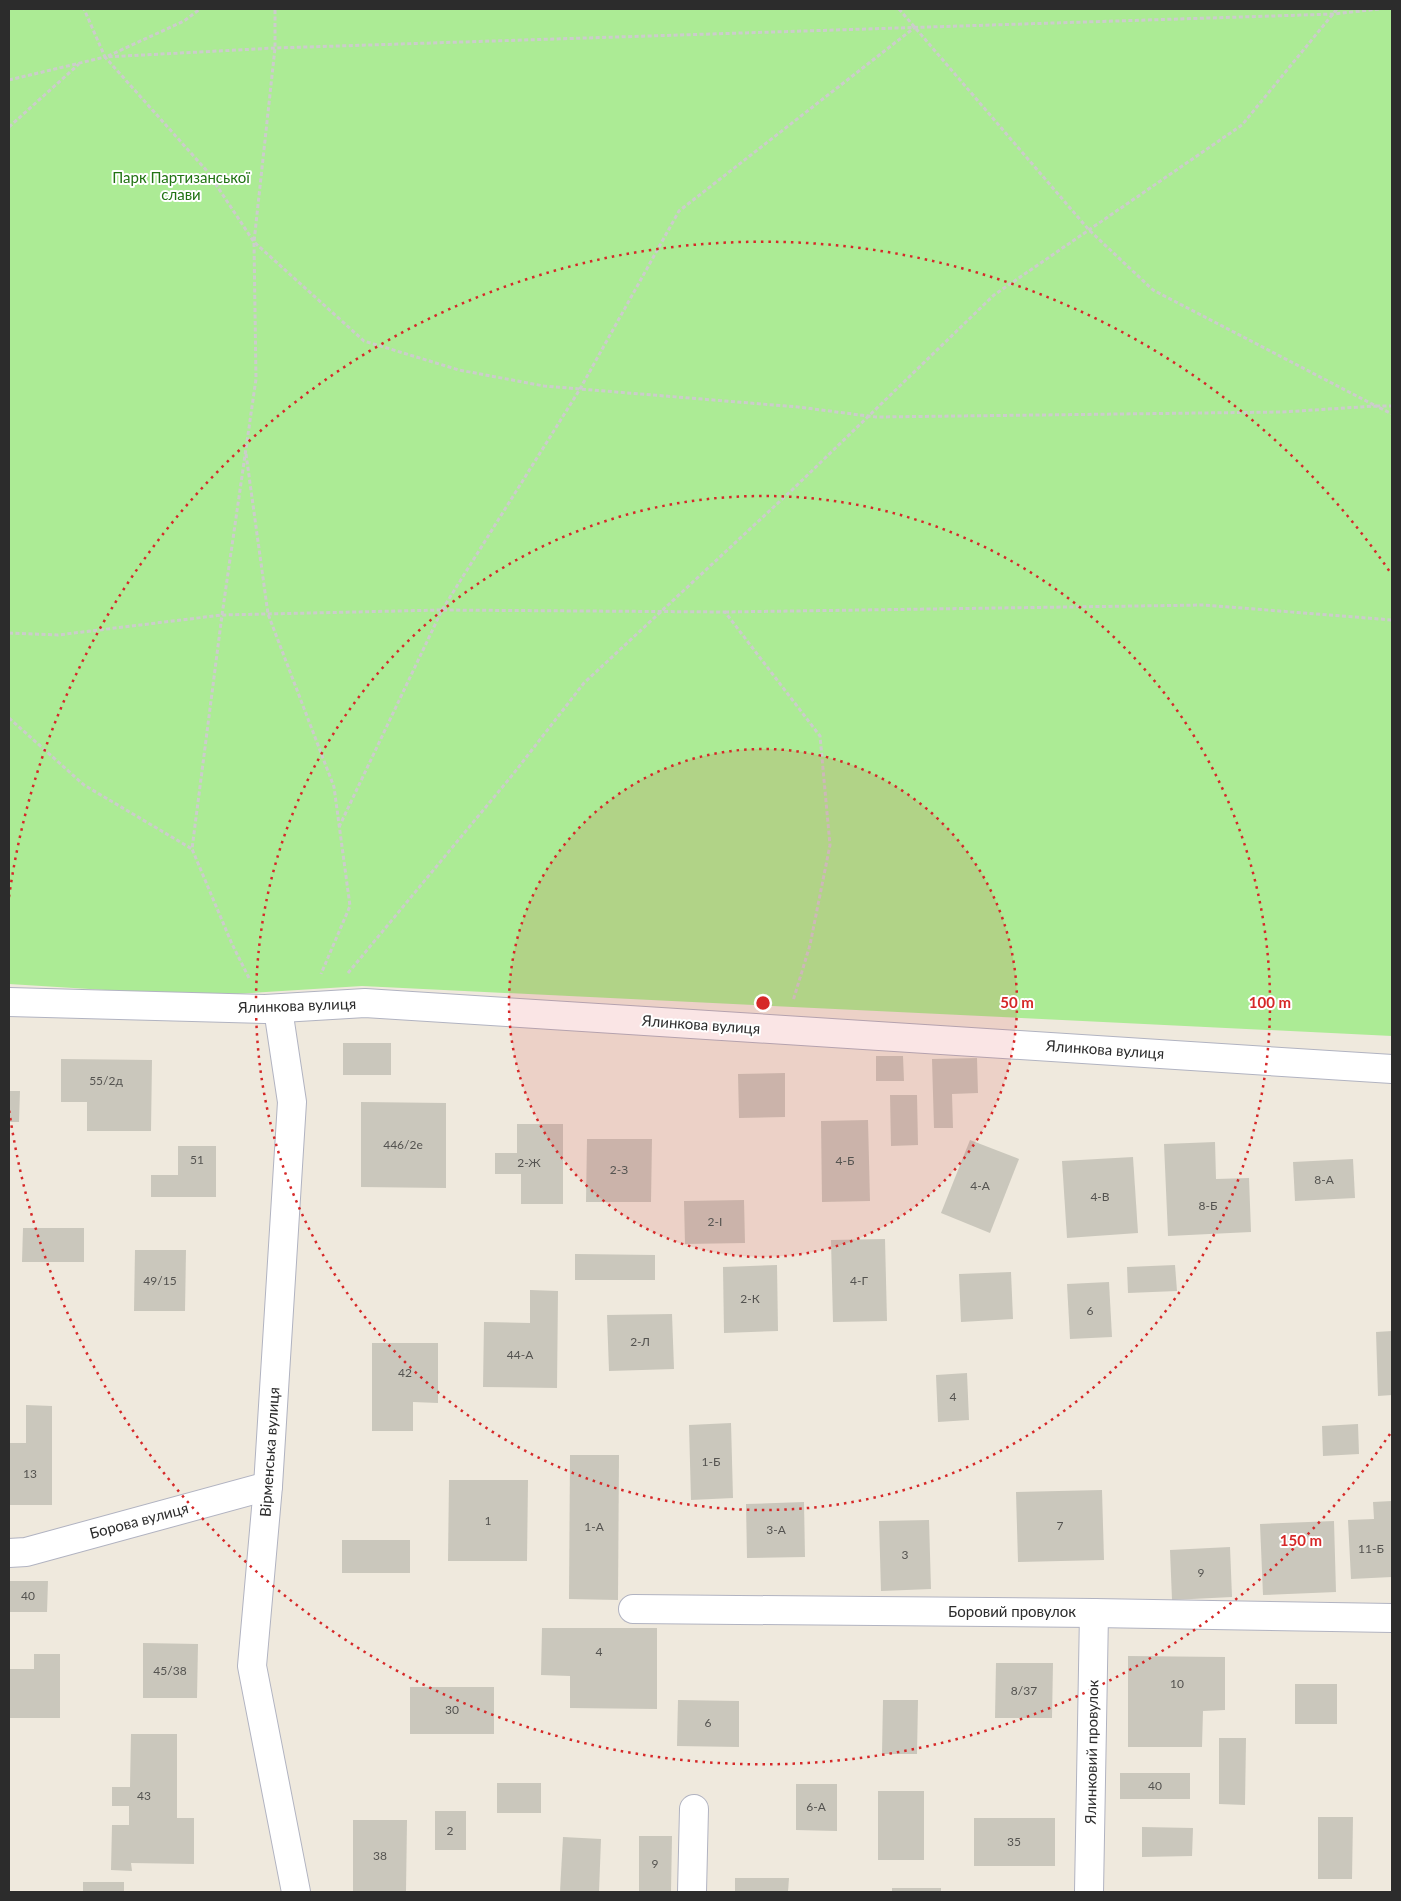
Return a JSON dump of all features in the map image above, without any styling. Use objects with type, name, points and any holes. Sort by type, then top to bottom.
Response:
[{"type":"street","name":"Ялинкова вулиця","points":[[9,1002],[272,1009],[365,1003],[1392,1068]]},
{"type":"street","name":"Вірменська вулиця","points":[[272,1009],[292,1102],[268,1486],[252,1666],[296,1892]]},
{"type":"street","name":"Борова вулиця","points":[[9,1553],[26,1552],[268,1486]]},
{"type":"street","name":"Боровий провулок","points":[[632,1609],[1392,1618]]},
{"type":"street","name":"Ялинковий провулок","points":[[1089,1892],[1094,1613]]},
{"type":"street","points":[[692,1892],[694,1809]]},
{"type":"path","points":[[84,9],[105,57],[206,172],[254,242],[364,341],[459,370],[544,386],[798,407],[869,416],[1282,412],[1392,406]]},
{"type":"path","points":[[105,57],[184,21],[200,9]]},
{"type":"path","points":[[272,1009],[232,944],[192,849],[222,615],[256,379],[254,242],[275,48],[275,9]]},
{"type":"path","points":[[899,9],[1089,230],[1153,290],[1392,414]]},
{"type":"path","points":[[313,1007],[514,773],[584,682],[869,416],[994,296],[1242,125],[1334,14],[1336,9]]},
{"type":"path","points":[[9,80],[105,57],[275,48],[1334,14],[1379,9]]},
{"type":"path","points":[[339,826],[442,610],[580,389],[679,211],[915,27]]},
{"type":"path","points":[[9,127],[80,63]]},
{"type":"path","points":[[246,450],[268,614],[334,786],[350,906],[313,1007]]},
{"type":"path","points":[[9,633],[58,634],[222,615],[442,610],[725,612],[1204,605],[1392,620]]},
{"type":"path","points":[[725,612],[820,736],[830,845],[810,945],[784,1030]]},
{"type":"path","points":[[9,718],[84,784],[192,849]]},
{"type":"green space","name":"Парк Партизанської слави","points":[[9,9],[1392,9],[1392,1036],[362,986],[202,996],[9,984]]},
{"type":"building","points":[[343,1043],[391,1043],[391,1075],[343,1075]]},
{"type":"building","points":[[876,1056],[903,1056],[904,1081],[876,1081]]},
{"type":"building","points":[[977,1058],[978,1093],[952,1094],[953,1128],[934,1128],[932,1059]]},
{"type":"building","points":[[61,1059],[152,1060],[151,1131],[87,1131],[87,1102],[61,1102]]},
{"type":"building","points":[[785,1073],[785,1117],[739,1118],[738,1074]]},
{"type":"building","points":[[9,1091],[20,1091],[19,1122],[9,1122]]},
{"type":"building","points":[[890,1095],[917,1095],[918,1145],[891,1146]]},
{"type":"building","points":[[361,1102],[446,1103],[446,1188],[361,1187]]},
{"type":"building","points":[[868,1120],[870,1201],[822,1202],[821,1121]]},
{"type":"building","points":[[517,1124],[563,1124],[563,1204],[521,1204],[521,1174],[495,1174],[495,1153],[517,1153]]},
{"type":"building","points":[[587,1139],[652,1139],[651,1202],[586,1202]]},
{"type":"building","points":[[970,1140],[1019,1159],[990,1233],[941,1213]]},
{"type":"building","points":[[1215,1142],[1216,1179],[1249,1178],[1251,1232],[1168,1236],[1164,1144]]},
{"type":"building","points":[[178,1146],[216,1146],[216,1197],[151,1197],[151,1175],[178,1175]]},
{"type":"building","points":[[1133,1157],[1138,1233],[1067,1238],[1062,1161]]},
{"type":"building","points":[[1353,1159],[1355,1198],[1295,1201],[1293,1162]]},
{"type":"building","points":[[744,1200],[745,1243],[685,1244],[684,1201]]},
{"type":"building","points":[[23,1228],[84,1228],[84,1262],[22,1262]]},
{"type":"building","points":[[885,1239],[887,1321],[833,1322],[831,1240]]},
{"type":"building","points":[[135,1250],[186,1250],[185,1311],[134,1311]]},
{"type":"building","points":[[575,1254],[655,1255],[655,1280],[575,1280]]},
{"type":"building","points":[[777,1265],[778,1331],[724,1333],[723,1267]]},
{"type":"building","points":[[1175,1265],[1177,1291],[1128,1293],[1127,1267]]},
{"type":"building","points":[[1011,1272],[1013,1319],[961,1322],[959,1274]]},
{"type":"building","points":[[1109,1282],[1112,1337],[1070,1339],[1067,1284]]},
{"type":"building","points":[[530,1290],[558,1291],[557,1388],[483,1387],[484,1322],[530,1323]]},
{"type":"building","points":[[672,1314],[674,1369],[609,1371],[607,1315]]},
{"type":"building","points":[[1392,1331],[1392,1395],[1378,1396],[1376,1332]]},
{"type":"building","points":[[372,1343],[438,1343],[438,1403],[413,1402],[413,1431],[372,1431]]},
{"type":"building","points":[[967,1373],[969,1420],[938,1422],[936,1375]]},
{"type":"building","points":[[26,1405],[52,1406],[52,1505],[9,1505],[9,1443],[26,1443]]},
{"type":"building","points":[[731,1423],[733,1498],[691,1500],[689,1425]]},
{"type":"building","points":[[1358,1424],[1359,1454],[1323,1456],[1322,1426]]},
{"type":"building","points":[[570,1455],[619,1455],[618,1600],[569,1599]]},
{"type":"building","points":[[449,1480],[528,1480],[527,1561],[448,1561]]},
{"type":"building","points":[[1102,1490],[1104,1560],[1018,1562],[1016,1492]]},
{"type":"building","points":[[1392,1501],[1392,1577],[1351,1579],[1348,1520],[1374,1519],[1373,1502]]},
{"type":"building","points":[[804,1502],[805,1557],[747,1558],[746,1504]]},
{"type":"building","points":[[929,1520],[931,1589],[881,1591],[879,1521]]},
{"type":"building","points":[[1334,1521],[1336,1592],[1263,1595],[1260,1524]]},
{"type":"building","points":[[342,1540],[410,1540],[410,1573],[342,1573]]},
{"type":"building","points":[[1230,1547],[1232,1597],[1172,1600],[1170,1550]]},
{"type":"building","points":[[9,1581],[48,1581],[47,1612],[9,1612]]},
{"type":"building","points":[[542,1628],[657,1628],[657,1709],[570,1708],[570,1676],[541,1675]]},
{"type":"building","points":[[143,1643],[198,1644],[197,1698],[143,1698]]},
{"type":"building","points":[[34,1654],[60,1654],[60,1718],[9,1718],[9,1669],[34,1669]]},
{"type":"building","points":[[1128,1656],[1225,1657],[1225,1710],[1203,1711],[1202,1747],[1128,1747]]},
{"type":"building","points":[[996,1663],[1053,1663],[1052,1718],[995,1718]]},
{"type":"building","points":[[1295,1684],[1337,1684],[1337,1724],[1295,1724]]},
{"type":"building","points":[[410,1687],[494,1687],[494,1734],[410,1734]]},
{"type":"building","points":[[678,1700],[739,1701],[739,1747],[677,1746]]},
{"type":"building","points":[[883,1700],[918,1700],[917,1754],[882,1754]]},
{"type":"building","points":[[131,1734],[177,1734],[177,1818],[194,1818],[194,1864],[131,1863],[132,1871],[111,1870],[112,1825],[129,1825],[129,1806],[112,1806],[112,1787],[130,1787]]},
{"type":"building","points":[[1219,1738],[1246,1738],[1245,1805],[1219,1804]]},
{"type":"building","points":[[1120,1773],[1190,1773],[1190,1799],[1120,1799]]},
{"type":"building","points":[[497,1783],[541,1783],[541,1813],[497,1813]]},
{"type":"building","points":[[796,1784],[837,1784],[837,1831],[796,1830]]},
{"type":"building","points":[[878,1791],[924,1791],[924,1860],[878,1860]]},
{"type":"building","points":[[435,1811],[466,1811],[466,1850],[435,1850]]},
{"type":"building","points":[[1318,1817],[1353,1817],[1352,1879],[1318,1879]]},
{"type":"building","points":[[974,1818],[1055,1818],[1055,1866],[974,1866]]},
{"type":"building","points":[[353,1820],[407,1820],[406,1892],[353,1892]]},
{"type":"building","points":[[1142,1827],[1193,1828],[1192,1856],[1142,1857]]},
{"type":"building","points":[[639,1836],[672,1836],[671,1892],[639,1892]]},
{"type":"building","points":[[563,1837],[601,1839],[599,1892],[560,1892]]},
{"type":"building","points":[[735,1878],[789,1878],[788,1892],[735,1892]]},
{"type":"building","points":[[83,1882],[124,1882],[124,1892],[83,1892]]},
{"type":"building","points":[[892,1888],[941,1888],[941,1892],[892,1892]]}]
